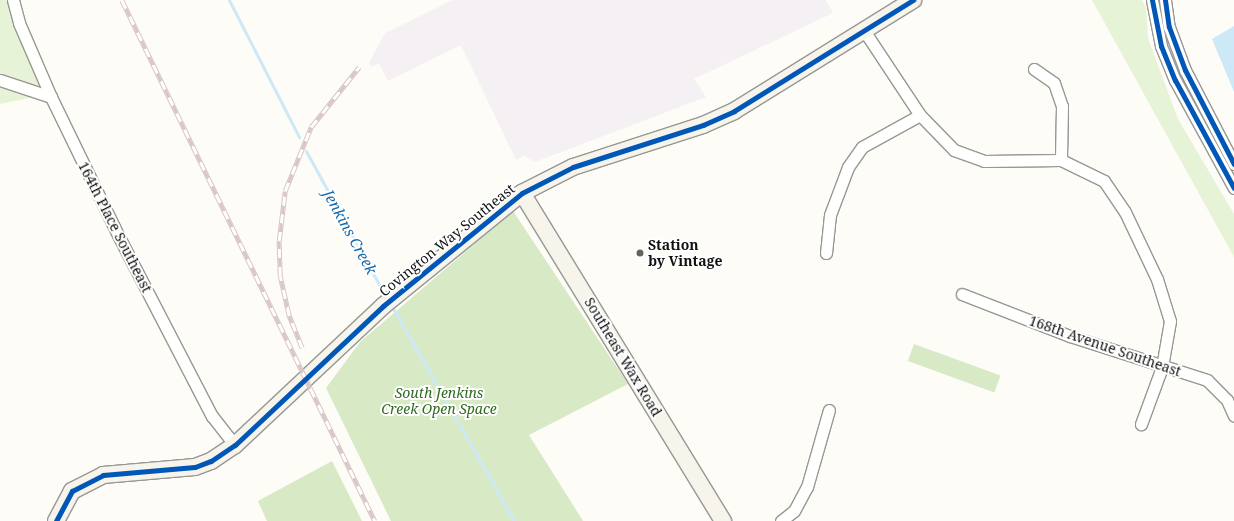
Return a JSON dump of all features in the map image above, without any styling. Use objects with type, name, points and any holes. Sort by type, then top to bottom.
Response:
[{"type":"street","name":"164th Place Southeast","points":[[13,0],[19,23],[51,97],[118,235],[209,409],[235,445]]},
{"type":"street","name":"Covington Way Southeast","points":[[56,521],[72,491],[88,482],[118,472],[195,467],[211,461],[235,445],[404,288],[522,193],[573,167],[704,125],[734,111],[819,61],[863,29],[913,0]]},
{"type":"street","points":[[1152,0],[1161,46],[1174,80],[1234,188]]},
{"type":"street","points":[[1165,0],[1169,27],[1185,70],[1234,164]]},
{"type":"street","points":[[863,29],[920,115],[940,139],[966,157],[984,161],[1061,160],[1104,181],[1128,218],[1157,279],[1170,321],[1162,367],[1141,424]]},
{"type":"street","points":[[1034,69],[1054,83],[1062,106],[1061,160]]},
{"type":"street","points":[[0,80],[51,97]]},
{"type":"street","points":[[826,253],[830,215],[848,168],[862,147],[920,115]]},
{"type":"street","name":"Southeast Wax Road","points":[[522,193],[723,521]]},
{"type":"street","name":"168th Avenue Southeast","points":[[962,294],[1162,367],[1207,380],[1227,400],[1234,416]]},
{"type":"street","points":[[781,521],[794,511],[807,487],[829,410]]},
{"type":"shaded area","points":[[453,0],[826,0],[833,13],[694,79],[706,97],[535,162],[524,156],[516,160],[461,45],[388,81],[379,63],[371,67],[369,63],[385,33]]},
{"type":"green space","points":[[0,0],[16,0],[43,95],[0,104]]},
{"type":"green space","points":[[1092,0],[1142,0],[1146,8],[1148,38],[1178,119],[1234,214],[1234,257]]},
{"type":"green space","name":"South Jenkins Creek Open Space","points":[[513,211],[628,384],[529,435],[583,521],[391,521],[326,388],[360,342]]},
{"type":"green space","points":[[914,344],[1000,375],[994,392],[908,361]]},
{"type":"green space","points":[[332,461],[362,521],[267,521],[258,501]]},
{"type":"water","points":[[1234,26],[1234,92],[1212,39]]},
{"type":"waterway","name":"Jenkins Creek","points":[[229,0],[299,137]]},
{"type":"waterway","name":"Jenkins Creek","points":[[306,151],[386,297]]},
{"type":"waterway","name":"Jenkins Creek","points":[[391,305],[514,521]]},
{"type":"railway","points":[[122,0],[375,521]]},
{"type":"railway","points":[[302,348],[289,316],[280,276],[279,241],[285,191],[311,127],[359,67]]},
{"type":"cycle path","points":[[56,521],[72,491],[103,475],[195,467],[211,461],[235,445],[383,306],[522,193],[573,167],[703,125],[734,111],[913,0]]},
{"type":"cycle path","points":[[1152,0],[1161,46],[1175,80],[1234,188]]},
{"type":"cycle path","points":[[1165,0],[1169,27],[1185,70],[1234,164]]},
{"type":"place","name":"Station by Vintage","points":[[640,253]]}]
